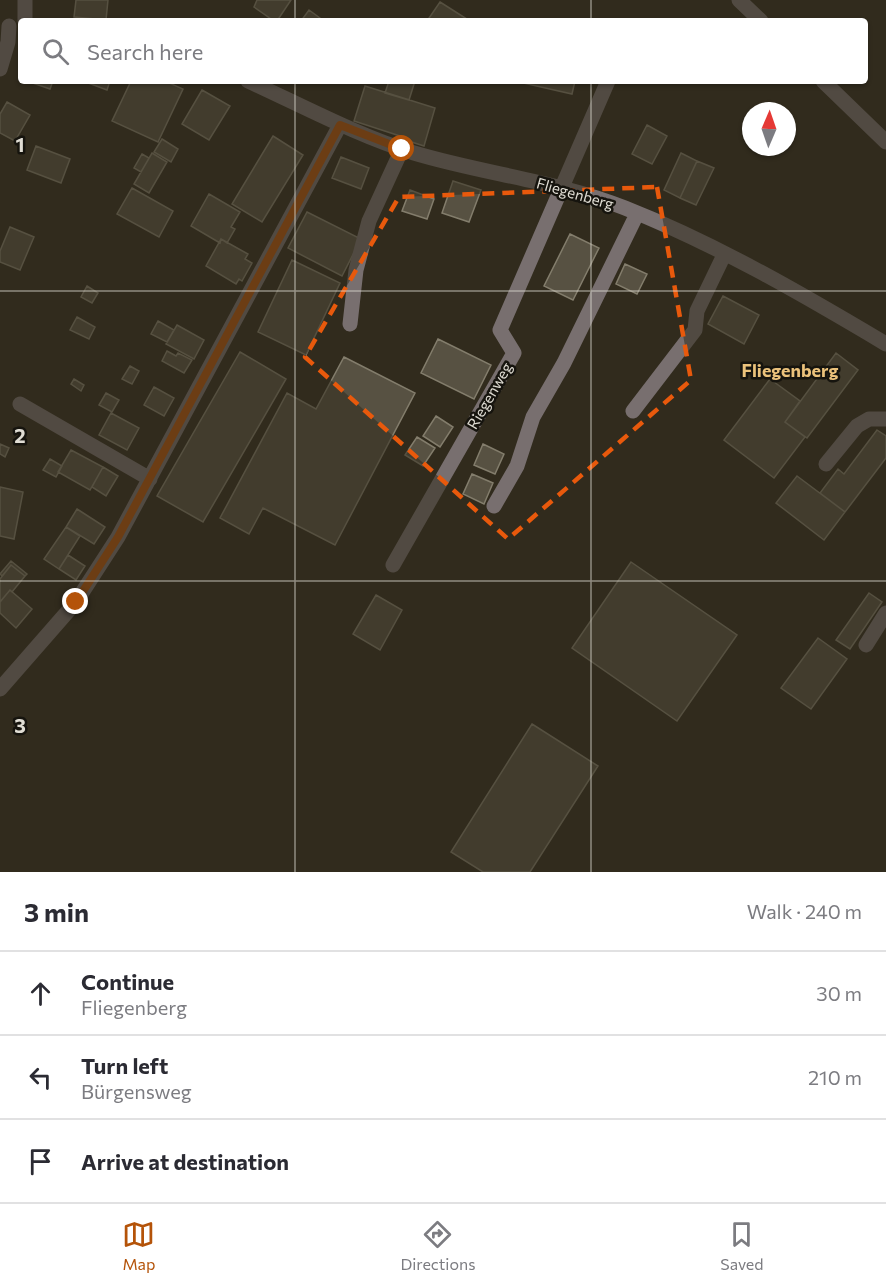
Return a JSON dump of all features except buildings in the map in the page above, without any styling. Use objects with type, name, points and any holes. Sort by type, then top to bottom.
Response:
[{"type":"street","points":[[25,0],[25,18]]},
{"type":"street","points":[[739,0],[758,18]]},
{"type":"street","points":[[0,69],[10,26]]},
{"type":"street","name":"Fliegenberg","points":[[254,84],[340,125],[402,149],[561,188],[637,214],[810,298],[886,344]]},
{"type":"street","points":[[561,188],[607,84]]},
{"type":"street","points":[[826,84],[886,142]]},
{"type":"street","points":[[0,689],[76,602],[118,537],[340,125]]},
{"type":"street","points":[[350,324],[356,270],[369,221],[402,149]]},
{"type":"street","name":"Riegenweg","points":[[393,565],[514,353],[500,330],[561,188]]},
{"type":"street","points":[[494,506],[517,466],[533,417],[564,363],[637,214]]},
{"type":"street","points":[[633,411],[695,330],[697,312],[724,255]]},
{"type":"street","points":[[20,404],[150,479]]},
{"type":"street","points":[[826,464],[857,426],[869,419],[886,419]]},
{"type":"street","points":[[866,645],[886,613]]},
{"type":"highlighted area","points":[[657,187],[691,380],[508,539],[305,357],[399,197]]},
{"type":"district","name":"Fliegenberg","points":[[790,371]]},
{"type":"route","points":[[76,602],[118,537],[340,125],[402,149]]}]
